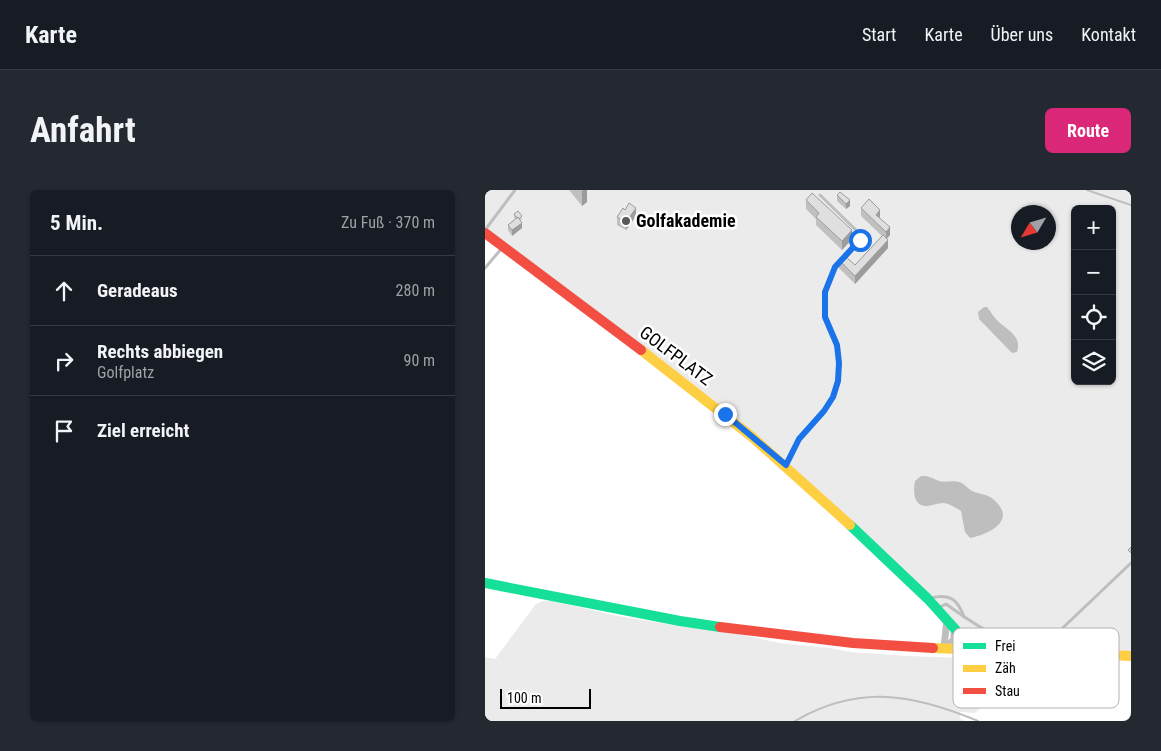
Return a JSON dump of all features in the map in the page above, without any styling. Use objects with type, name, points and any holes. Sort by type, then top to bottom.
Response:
[{"type":"street","name":"GOLFPLATZ","points":[[485,231],[502,247],[725,414],[786,465],[938,608],[954,628]]},
{"type":"street","points":[[485,584],[680,621],[771,634],[853,643],[953,648]]},
{"type":"street","points":[[949,623],[953,628]]},
{"type":"street","points":[[944,647],[953,640]]},
{"type":"lane","points":[[485,231],[515,190]]},
{"type":"lane","points":[[786,465],[799,439],[824,411],[833,397],[838,381],[839,363],[837,345],[825,317],[825,292],[835,267],[862,236],[820,195]]},
{"type":"lane","points":[[485,268],[502,247]]},
{"type":"lane","points":[[1063,628],[1131,563]]},
{"type":"lane","points":[[928,599],[945,597],[954,600],[959,605],[964,617]]},
{"type":"lane","points":[[938,608],[946,604],[982,628]]},
{"type":"shaded area","points":[[485,190],[1131,190],[1131,652],[1119,652],[1119,628],[958,628],[787,463],[485,229]]},
{"type":"shaded area","points":[[987,307],[998,321],[1014,335],[1018,342],[1017,352],[1012,353],[979,319],[978,312]]},
{"type":"shaded area","points":[[921,476],[941,482],[959,482],[972,491],[991,497],[1003,513],[1002,520],[986,533],[970,538],[965,532],[961,511],[945,503],[927,506],[919,504],[915,497],[914,489],[915,481]]},
{"type":"shaded area","points":[[543,601],[552,601],[618,616],[693,628],[717,629],[779,643],[851,652],[953,658],[953,708],[980,708],[975,713],[960,712],[960,718],[964,721],[485,721],[485,657],[495,659],[536,604]]},
{"type":"building","points":[[840,192],[850,200],[846,204],[837,195]]},
{"type":"building","points":[[812,193],[852,230],[842,241],[816,217],[819,213],[806,200]]},
{"type":"building","points":[[869,199],[880,210],[876,215],[890,227],[886,232],[861,208]]},
{"type":"building","points":[[629,203],[636,208],[626,222],[617,217],[623,208],[625,210]]},
{"type":"building","points":[[518,211],[522,216],[519,219],[514,214]]},
{"type":"building","points":[[518,217],[522,223],[512,230],[508,225]]},
{"type":"building","points":[[883,235],[888,240],[855,276],[839,260],[844,255],[855,265]]},
{"type":"waterway","points":[[1087,190],[1131,205]]},
{"type":"waterway","points":[[795,721],[819,709],[841,702],[886,697],[931,704],[978,721]]},
{"type":"traffic: fast","points":[[850,525],[928,599],[954,628]]},
{"type":"traffic: fast","points":[[485,583],[720,627]]},
{"type":"traffic: slow","points":[[641,350],[751,436],[850,525]]},
{"type":"traffic: slow","points":[[933,648],[953,649]]},
{"type":"traffic: slow","points":[[1119,656],[1131,656]]},
{"type":"traffic: jam","points":[[485,233],[641,350]]},
{"type":"traffic: jam","points":[[720,627],[853,643],[933,648]]},
{"type":"place","name":"Golfakademie","points":[[626,221]]},
{"type":"route","points":[[725,414],[786,465],[799,439],[824,411],[833,397],[838,381],[839,363],[837,345],[825,317],[825,292],[835,267],[860,240]]}]
